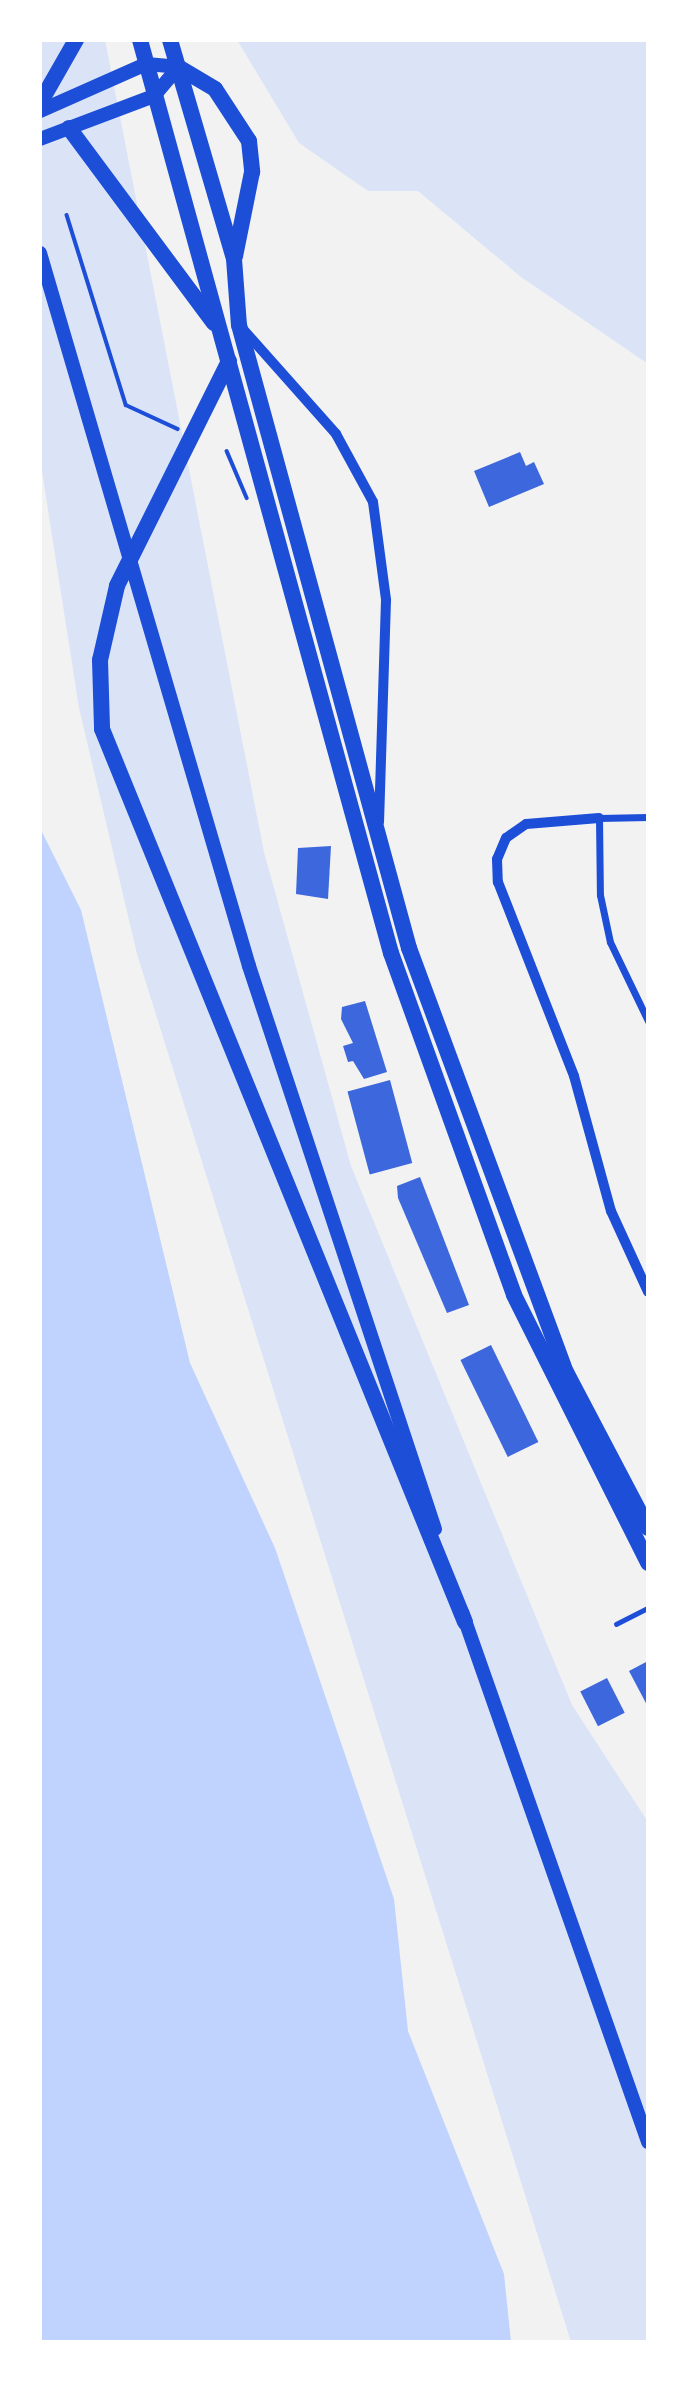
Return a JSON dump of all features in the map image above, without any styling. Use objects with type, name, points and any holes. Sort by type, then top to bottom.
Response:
[{"type":"highway","points":[[40,103],[76,40]]},
{"type":"highway","points":[[140,40],[329,712],[391,953],[470,1186],[535,1341],[648,1563]]},
{"type":"highway","points":[[170,40],[234,258],[239,325],[306,579],[409,948],[517,1252],[566,1372],[648,1528]]},
{"type":"highway","points":[[178,67],[215,89],[249,141],[252,172],[234,258]]},
{"type":"highway","points":[[69,128],[221,332]]},
{"type":"highway","points":[[229,361],[117,586],[100,660],[102,729],[422,1506],[465,1622]]},
{"type":"main road","points":[[40,111],[146,64],[178,67]]},
{"type":"main road","points":[[46,137],[154,96],[178,67]]},
{"type":"main road","points":[[40,253],[249,966],[422,1506]]},
{"type":"main road","points":[[465,1622],[648,2142]]},
{"type":"street","points":[[239,325],[336,434],[373,502],[386,600],[378,839]]},
{"type":"street","points":[[648,817],[526,824],[506,838],[497,859],[498,882],[574,1076],[611,1211],[648,1292]]},
{"type":"street","points":[[599,818],[600,894],[610,942],[648,1021]]},
{"type":"lane","points":[[616,1624],[648,1608]]},
{"type":"path","points":[[67,215],[125,405],[180,430]]},
{"type":"path","points":[[227,452],[249,503]]},
{"type":"shaded area","points":[[40,40],[105,40],[264,852],[351,1166],[572,1705],[648,1822],[648,2342],[571,2342],[137,954],[79,708],[40,459]]},
{"type":"shaded area","points":[[237,40],[648,40],[648,364],[521,277],[418,191],[368,191],[299,143]]},
{"type":"water","points":[[40,828],[81,910],[190,1363],[275,1548],[394,1899],[408,2031],[504,2274],[511,2342],[40,2342]]},
{"type":"building","points":[[520,452],[526,466],[534,462],[544,484],[489,507],[474,471]]},
{"type":"building","points":[[331,846],[328,899],[296,894],[298,848]]},
{"type":"building","points":[[365,1001],[387,1072],[364,1079],[353,1061],[348,1062],[343,1046],[353,1043],[341,1019],[342,1007]]},
{"type":"building","points":[[390,1080],[412,1163],[370,1174],[347,1091]]},
{"type":"building","points":[[420,1177],[469,1305],[447,1313],[398,1198],[397,1186]]},
{"type":"building","points":[[491,1345],[538,1442],[508,1457],[460,1360]]},
{"type":"building","points":[[648,1661],[648,1707],[629,1671]]},
{"type":"building","points":[[607,1678],[625,1713],[598,1726],[580,1692]]}]
